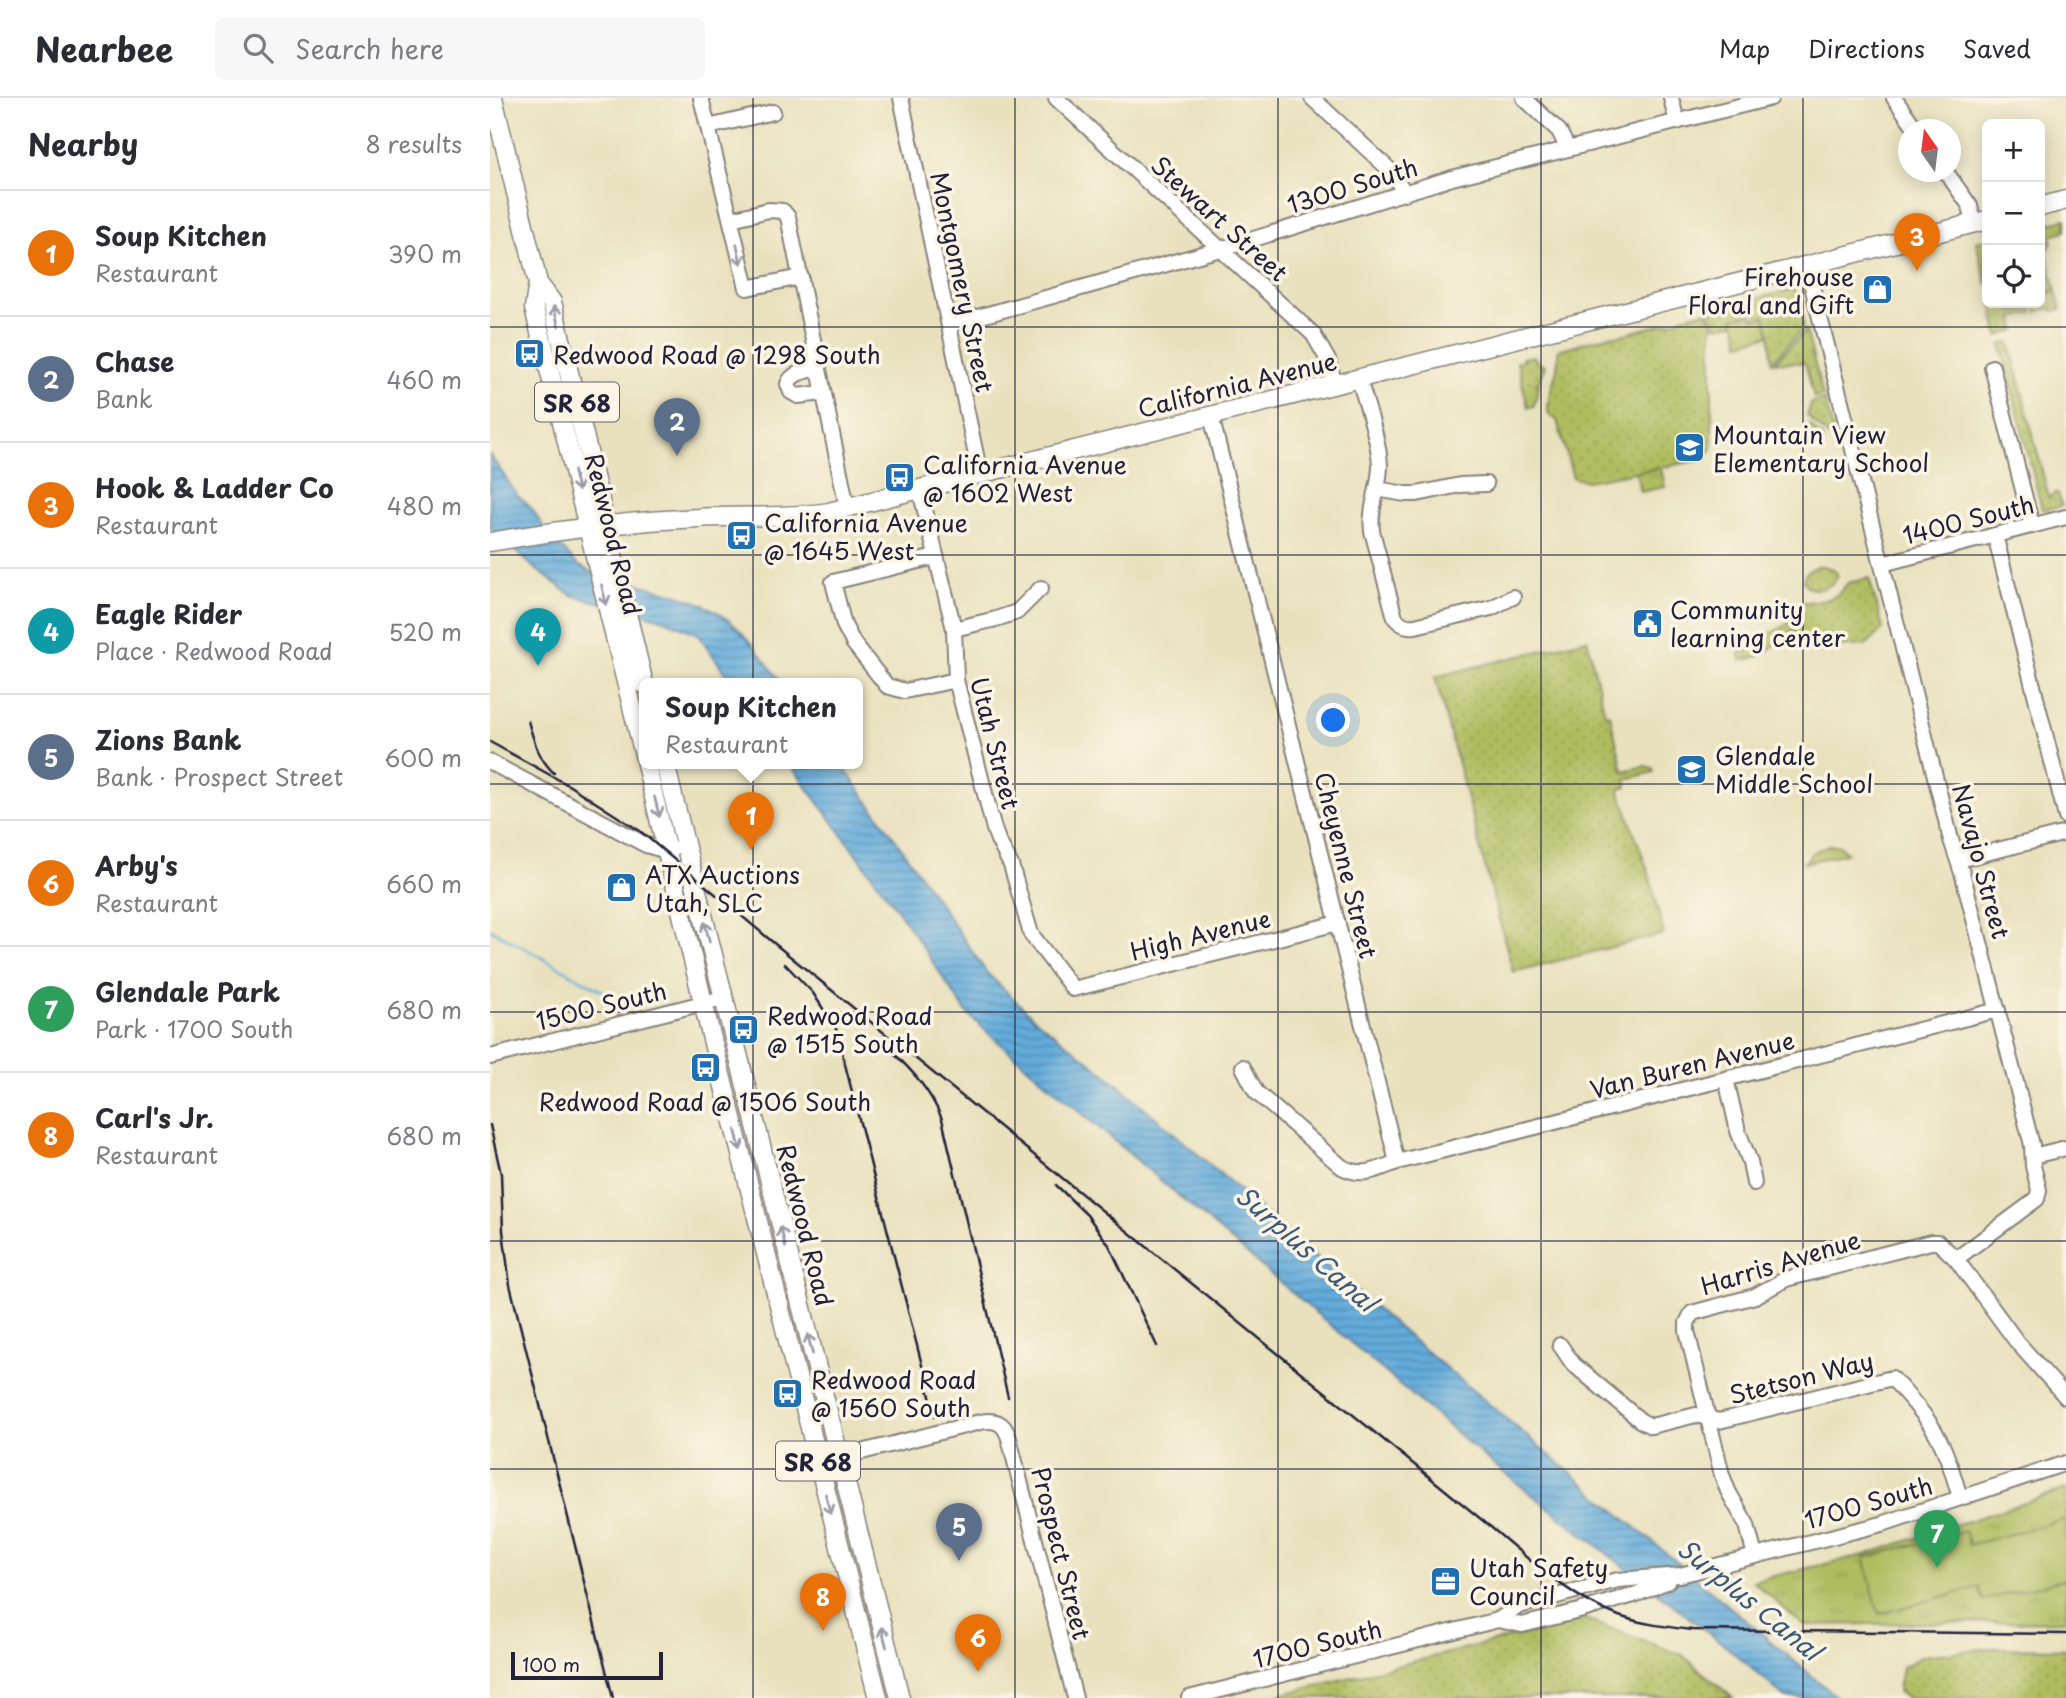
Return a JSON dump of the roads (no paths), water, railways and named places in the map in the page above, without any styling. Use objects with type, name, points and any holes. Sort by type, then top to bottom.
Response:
[{"type":"main road","name":"Redwood Road","points":[[493,98],[538,283],[552,302],[643,678]]},
{"type":"main road","points":[[2045,206],[2066,200]]},
{"type":"main road","name":"California Avenue","points":[[490,541],[607,525],[696,518],[799,515],[848,508],[1981,222]]},
{"type":"main road","name":"Redwood Road","points":[[538,283],[534,307],[639,735]]},
{"type":"main road","name":"Redwood Road","points":[[647,769],[878,1698]]},
{"type":"main road","name":"Redwood Road","points":[[666,769],[900,1698]]},
{"type":"street","points":[[701,98],[747,288],[802,277]]},
{"type":"street","name":"Montgomery Street","points":[[901,98],[980,474]]},
{"type":"street","name":"Stewart Street","points":[[1056,98],[1316,337],[1328,360],[1335,385]]},
{"type":"street","points":[[1312,98],[1391,171],[1405,193]]},
{"type":"street","points":[[1524,98],[1559,131],[1568,149]]},
{"type":"street","points":[[1671,98],[1677,122]]},
{"type":"street","name":"1300 South","points":[[949,325],[1219,249],[1452,178],[1771,98]]},
{"type":"street","points":[[1895,98],[1909,119]]},
{"type":"street","points":[[708,127],[773,112]]},
{"type":"street","points":[[1953,182],[1981,222]]},
{"type":"street","points":[[731,219],[769,210],[783,211],[790,221],[848,508]]},
{"type":"street","name":"Navajo Street","points":[[1807,266],[1951,840],[2032,1145],[2039,1190],[2038,1199],[1956,1259]]},
{"type":"street","points":[[1992,367],[2032,526]]},
{"type":"street","points":[[818,368],[796,374],[788,384],[791,392],[799,396],[823,393]]},
{"type":"street","points":[[1359,379],[1380,464],[1372,508],[1372,531],[1395,618],[1408,627],[1415,626],[1491,608],[1513,597]]},
{"type":"street","name":"Cheyenne Street","points":[[1211,416],[1397,1162]]},
{"type":"street","points":[[1377,489],[1417,494],[1460,485],[1486,484]]},
{"type":"street","name":"Utah Street","points":[[919,490],[954,629],[956,680],[994,829],[1011,865],[1031,934],[1073,989]]},
{"type":"street","name":"1400 South","points":[[1882,564],[2066,517]]},
{"type":"street","points":[[1995,535],[2066,817]]},
{"type":"street","points":[[935,556],[833,582],[844,625],[854,644],[887,686],[905,691],[956,680]]},
{"type":"street","points":[[954,629],[996,620],[1017,612],[1041,589]]},
{"type":"street","points":[[490,762],[655,849],[685,845]]},
{"type":"street","points":[[1958,860],[2066,833]]},
{"type":"street","name":"High Avenue","points":[[1073,989],[1338,923]]},
{"type":"street","name":"1500 South","points":[[490,1057],[723,998]]},
{"type":"street","name":"Van Buren Avenue","points":[[1243,1067],[1256,1092],[1342,1167],[1354,1173],[1365,1173],[1397,1162],[1998,1010]]},
{"type":"street","points":[[1726,1079],[1754,1183]]},
{"type":"street","points":[[2033,1156],[2066,1147]]},
{"type":"street","name":"Harris Avenue","points":[[1708,1418],[1687,1331],[1687,1323],[1692,1313],[1755,1296],[1786,1279],[1931,1242],[1941,1243],[1956,1259]]},
{"type":"street","points":[[1956,1259],[2017,1342],[2066,1397]]},
{"type":"street","points":[[1560,1345],[1573,1364],[1646,1424],[1657,1425],[1696,1415],[1708,1418],[1724,1483],[1744,1517],[1755,1556]]},
{"type":"street","name":"Stetson Way","points":[[1708,1418],[1719,1421],[1892,1378],[1936,1433],[1946,1454],[1960,1498]]},
{"type":"street","name":"Prospect Street","points":[[838,1458],[980,1422],[999,1423],[1005,1429],[1075,1698]]},
{"type":"street","name":"1700 South","points":[[1498,1620],[1522,1625],[1579,1611],[1637,1594],[1679,1576],[1882,1524],[2066,1463]]},
{"type":"street","name":"1700 South","points":[[1188,1698],[1498,1620],[1519,1606],[1618,1580],[1679,1576]]},
{"type":"water","points":[[490,455],[547,533],[578,565],[591,572],[686,598],[714,610],[743,634],[778,678],[729,678],[698,634],[662,619],[571,595],[533,567],[490,527]]},
{"type":"water","points":[[794,769],[845,769],[987,973],[1034,1018],[1108,1076],[1382,1314],[1838,1698],[1786,1698],[1723,1644],[1494,1465],[988,1033],[966,1012],[897,909]]},
{"type":"waterway","points":[[490,929],[626,1004]]},
{"type":"railway","points":[[528,721],[540,755],[554,773]]},
{"type":"railway","points":[[490,742],[570,786],[640,831],[1533,1563],[1566,1588],[1600,1608],[1628,1619],[1692,1630],[2066,1634]]},
{"type":"railway","points":[[785,964],[813,993],[836,1029],[935,1416]]},
{"type":"railway","points":[[889,1049],[920,1081],[942,1119],[1008,1397]]},
{"type":"railway","points":[[490,1125],[501,1174],[503,1231],[510,1285],[613,1698]]},
{"type":"railway","points":[[1056,1185],[1087,1215],[1109,1245],[1157,1346]]},
{"type":"place","name":"Hook & Ladder Co","points":[[1917,271]]},
{"type":"place","name":"Firehouse Floral and Gift","points":[[1877,290]]},
{"type":"place","name":"Redwood Road @ 1298 South","points":[[530,354]]},
{"type":"place","name":"Mountain View Elementary School","points":[[1690,448]]},
{"type":"place","name":"Chase","points":[[677,456]]},
{"type":"place","name":"California Avenue @ 1602 West","points":[[900,478]]},
{"type":"place","name":"California Avenue @ 1645 West","points":[[741,536]]},
{"type":"place","name":"Community learning center","points":[[1647,623]]},
{"type":"place","name":"Eagle Rider","points":[[538,666]]},
{"type":"place","name":"Glendale Middle School","points":[[1692,769]]},
{"type":"place","name":"Soup Kitchen","points":[[751,850]]},
{"type":"place","name":"ATX Auctions Utah, SLC","points":[[622,888]]},
{"type":"place","name":"Redwood Road @ 1515 South","points":[[744,1029]]},
{"type":"place","name":"Redwood Road @ 1506 South","points":[[705,1067]]},
{"type":"place","name":"Redwood Road @ 1560 South","points":[[788,1393]]},
{"type":"place","name":"Zions Bank","points":[[959,1561]]},
{"type":"place","name":"Glendale Park","points":[[1937,1568]]},
{"type":"place","name":"Utah Safety Council","points":[[1446,1581]]},
{"type":"place","name":"Carl's Jr.","points":[[823,1631]]},
{"type":"place","name":"Arby's","points":[[978,1672]]},
{"type":"water label","name":"Surplus Canal","points":[[1307,1248]]},
{"type":"water label","name":"Surplus Canal","points":[[1750,1599]]}]
